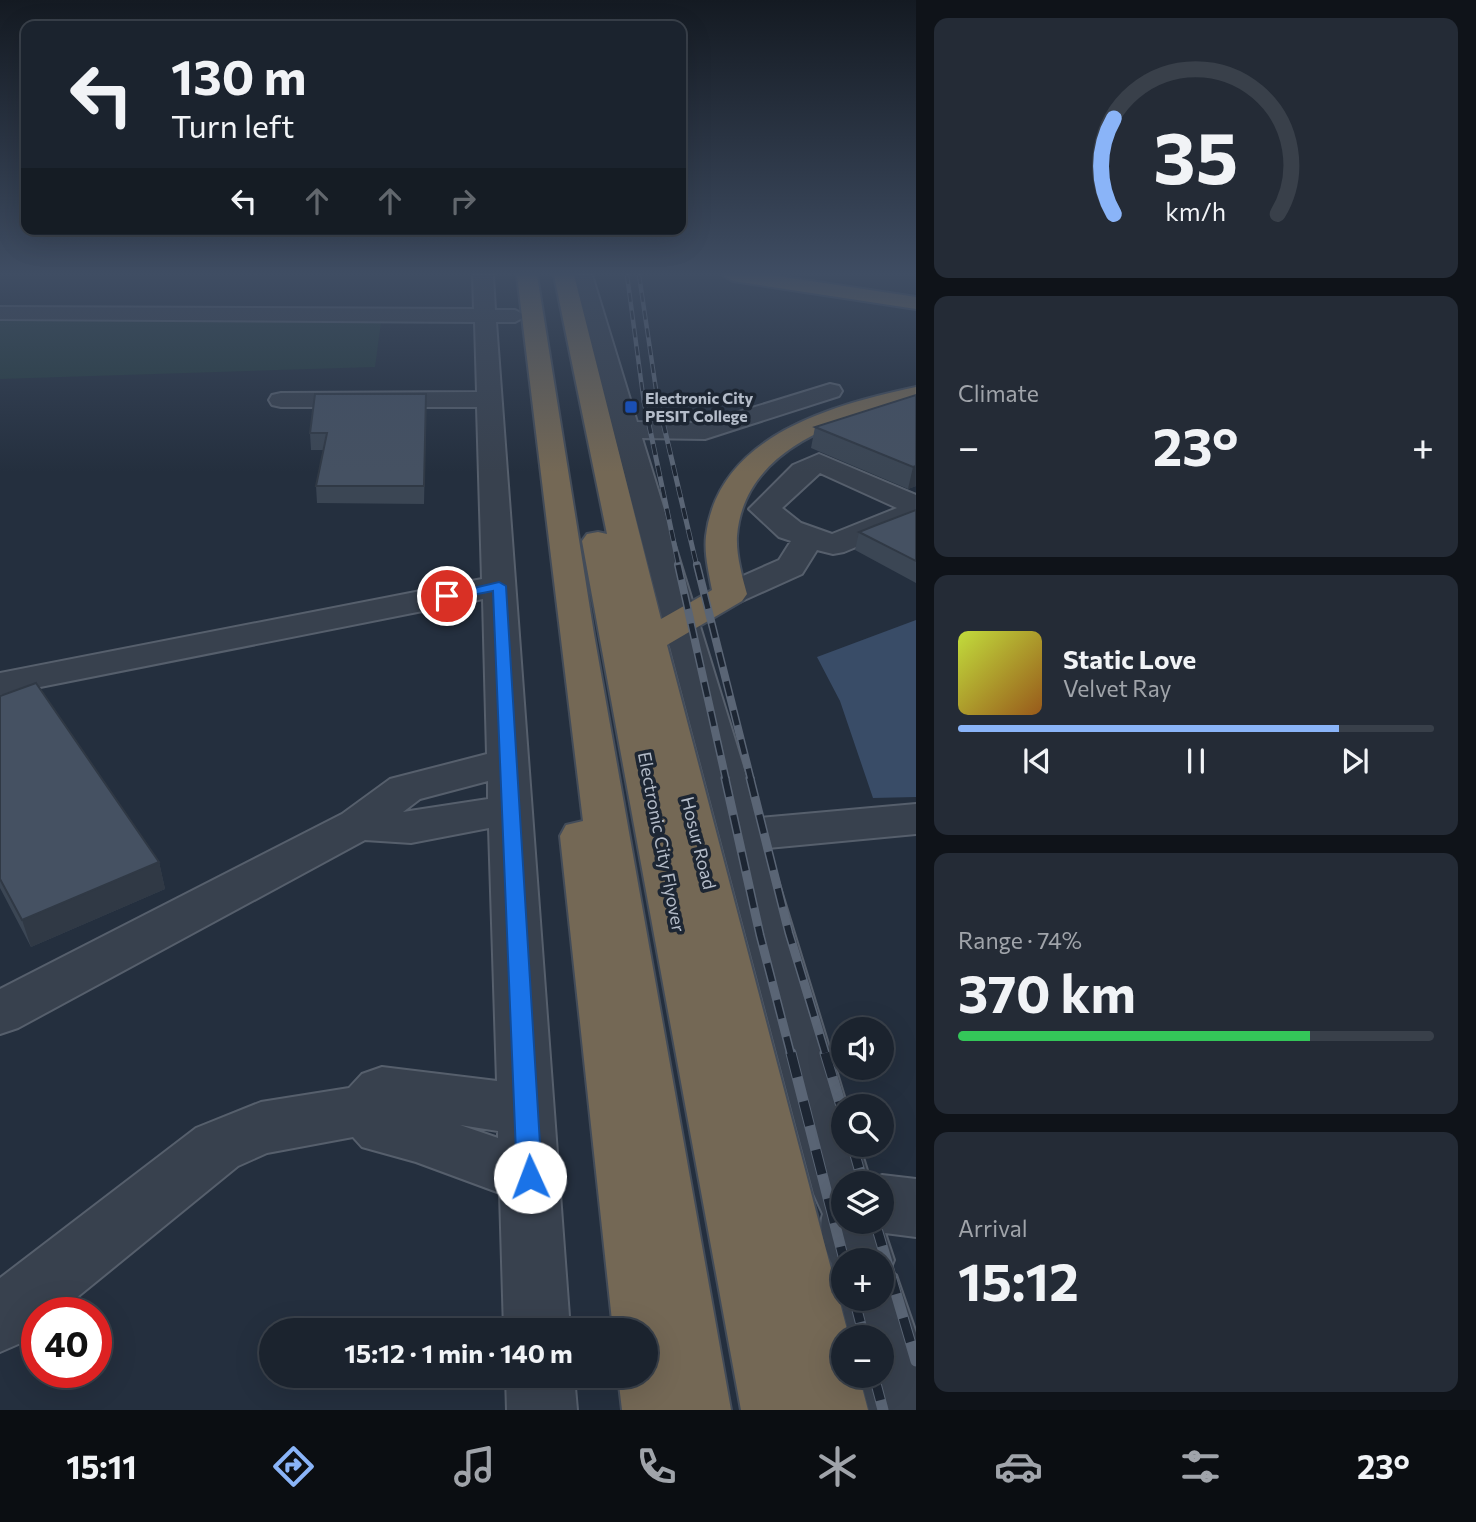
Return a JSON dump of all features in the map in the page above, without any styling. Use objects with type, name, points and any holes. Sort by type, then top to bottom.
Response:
[{"type":"highway","points":[[514,341],[657,1410]]},
{"type":"highway","points":[[518,341],[576,634],[696,1410]]},
{"type":"highway","name":"Electronic City Flyover","points":[[556,341],[636,719],[776,1410]]},
{"type":"highway","name":"Hosur Road","points":[[577,341],[586,384],[665,631],[833,1410]]},
{"type":"highway","points":[[665,631],[730,594],[722,535],[734,491],[761,458],[793,435],[826,418],[916,394]]},
{"type":"street","points":[[500,341],[490,399],[536,1318]]},
{"type":"street","name":"Hosur Road","points":[[601,341],[627,430],[665,631]]},
{"type":"street","points":[[627,430],[705,431],[830,391]]},
{"type":"street","points":[[281,400],[490,399]]},
{"type":"street","points":[[820,462],[916,509],[833,545],[808,539],[790,530],[764,509],[803,471],[820,462]]},
{"type":"street","points":[[730,594],[791,568],[808,539]]},
{"type":"street","points":[[0,684],[499,586]]},
{"type":"street","points":[[665,631],[742,835],[837,1171]]},
{"type":"street","points":[[0,1013],[358,825],[405,789],[509,762]]},
{"type":"street","points":[[358,825],[411,828],[511,809]]},
{"type":"street","points":[[742,835],[916,820]]},
{"type":"street","points":[[0,1318],[217,1147],[261,1128],[365,1110],[382,1091],[527,1111]]},
{"type":"street","points":[[365,1110],[382,1129],[416,1136],[530,1177]]},
{"type":"street","points":[[894,1205],[916,1208]]},
{"type":"street","points":[[877,1311],[904,1410]]},
{"type":"street","points":[[540,1388],[541,1410]]},
{"type":"green space","points":[[0,341],[378,341],[375,367],[0,379]]},
{"type":"water","points":[[916,620],[916,797],[873,798],[840,701],[817,657]]},
{"type":"building","points":[[315,394],[426,394],[424,486],[316,486],[327,433],[310,433]]},
{"type":"building","points":[[916,395],[916,466],[913,467],[815,427]]},
{"type":"building","points":[[916,510],[916,561],[859,532],[874,526]]},
{"type":"building","points":[[36,683],[159,862],[22,920],[0,879],[0,696]]},
{"type":"railway","points":[[636,341],[644,403]]},
{"type":"railway","points":[[649,341],[658,403]]},
{"type":"railway","points":[[644,401],[679,567]]},
{"type":"railway","points":[[658,401],[697,567]]},
{"type":"railway","points":[[678,565],[726,780]]},
{"type":"railway","points":[[697,565],[751,780]]},
{"type":"railway","points":[[725,778],[760,935],[791,1055]]},
{"type":"railway","points":[[750,778],[789,933],[826,1055]]},
{"type":"railway","points":[[791,1053],[841,1248]]},
{"type":"railway","points":[[825,1053],[837,1094]]},
{"type":"railway","points":[[856,1157],[860,1171]]},
{"type":"railway","points":[[879,1234],[916,1361]]},
{"type":"railway","points":[[857,1311],[861,1325]]},
{"type":"railway","points":[[877,1388],[883,1410]]},
{"type":"place","name":"Electronic City PESIT College","points":[[631,407]]},
{"type":"route","points":[[447,596],[499,586],[530,1177]]}]
